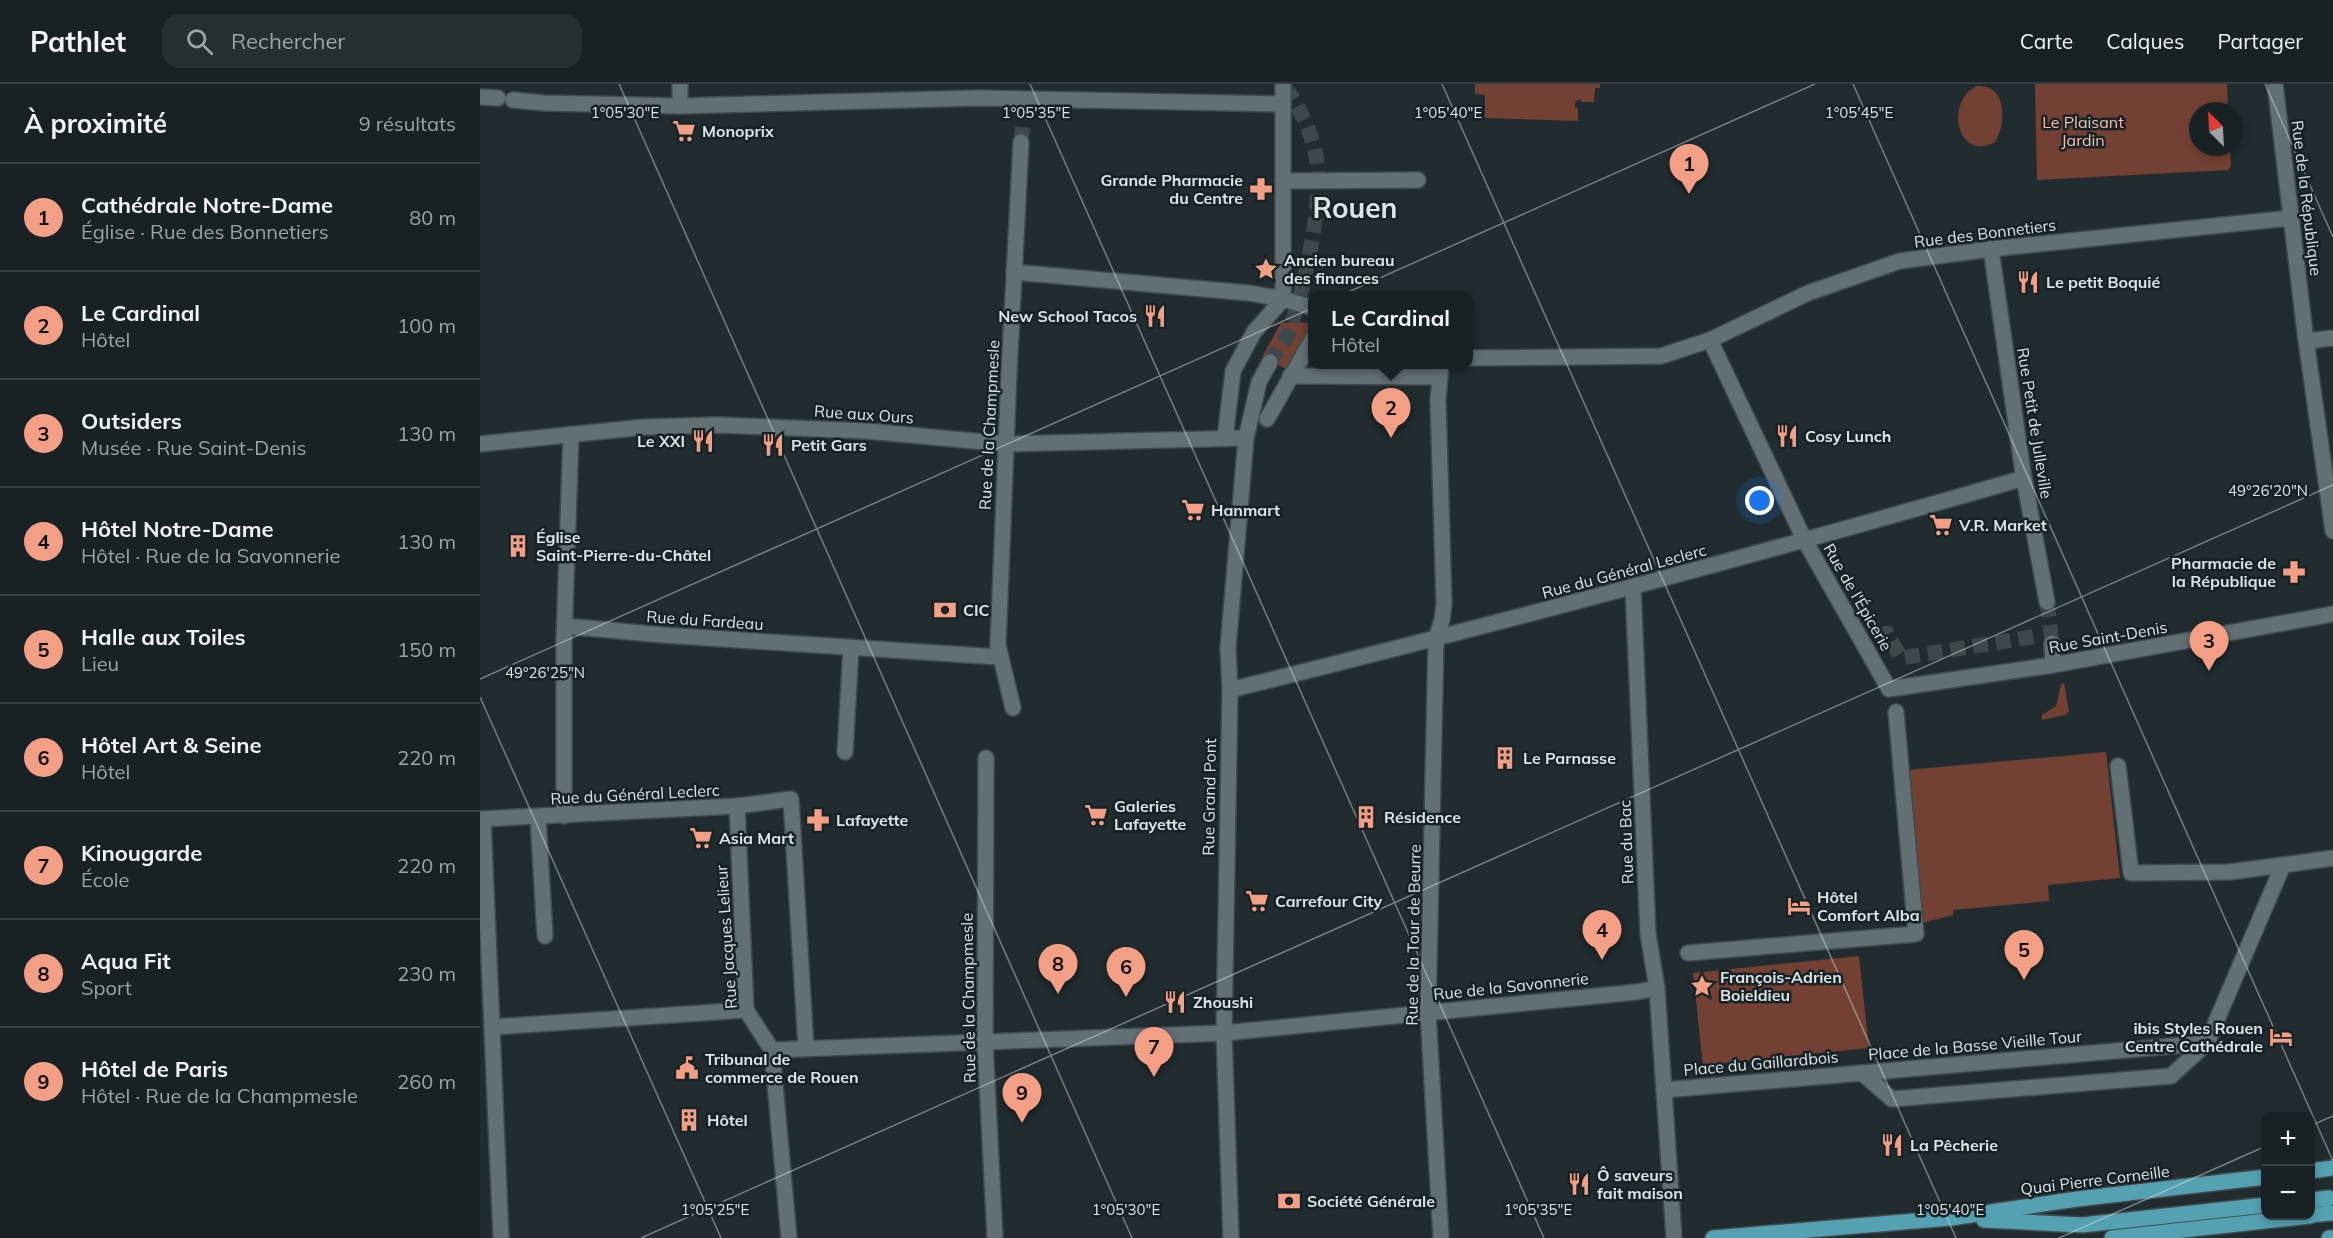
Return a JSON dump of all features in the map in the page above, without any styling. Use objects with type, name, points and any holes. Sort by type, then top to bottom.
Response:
[{"type":"main road","points":[[2315,1170],[2333,1168]]},
{"type":"main road","name":"Quai Pierre Corneille","points":[[1713,1238],[1951,1218],[2077,1199],[2261,1176]]},
{"type":"main road","points":[[2315,1201],[2330,1205],[2315,1212]]},
{"type":"main road","points":[[1951,1218],[2082,1225],[2261,1205]]},
{"type":"main road","points":[[2112,1238],[2267,1220]]},
{"type":"main road","points":[[1788,1238],[1805,1230]]},
{"type":"street","points":[[680,84],[680,106]]},
{"type":"street","points":[[1225,438],[1233,371],[1254,332],[1283,299],[1283,84]]},
{"type":"street","name":"Rue de la République","points":[[2275,84],[2333,531]]},
{"type":"street","points":[[480,97],[555,103],[680,106],[977,91],[1024,105],[1283,104]]},
{"type":"street","name":"Rue de la Champmesle","points":[[1013,708],[999,657],[998,645],[1021,142]]},
{"type":"street","points":[[1283,181],[1418,180]]},
{"type":"street","name":"Rue des Bonnetiers","points":[[1473,358],[1661,356],[1704,342],[1808,293],[1900,261],[1991,249],[2291,218]]},
{"type":"street","name":"Rue Petit de Julleville","points":[[1991,249],[2024,478],[2047,602]]},
{"type":"street","points":[[1014,272],[1249,293],[1308,306]]},
{"type":"street","points":[[2307,341],[2333,338]]},
{"type":"street","name":"Rue de l'Épicerie","points":[[1704,342],[1795,524],[1889,688]]},
{"type":"street","points":[[1266,419],[1308,346]]},
{"type":"street","name":"Rue Grand Pont","points":[[1231,1238],[1224,1033],[1230,690],[1228,648],[1246,438],[1259,382],[1270,363]]},
{"type":"street","points":[[1290,376],[1439,375]]},
{"type":"street","name":"Rue de la Tour de Beurre","points":[[1439,375],[1444,604],[1436,639],[1428,1012],[1441,1238]]},
{"type":"street","name":"Rue aux Ours","points":[[480,444],[644,427],[718,425],[867,431],[1006,444],[1246,438]]},
{"type":"street","points":[[564,816],[562,796],[565,626],[571,434]]},
{"type":"street","name":"Rue du Général Leclerc","points":[[1230,690],[1633,587],[1805,541],[2024,478]]},
{"type":"street","name":"Rue du Bac","points":[[1633,587],[1648,934],[1657,988],[1674,1238]]},
{"type":"street","name":"Rue Saint-Denis","points":[[1889,688],[2054,665],[2333,614]]},
{"type":"street","name":"Rue du Fardeau","points":[[565,626],[846,648],[999,657]]},
{"type":"street","points":[[2052,643],[2054,665]]},
{"type":"street","points":[[845,752],[846,648]]},
{"type":"street","points":[[1688,953],[1916,934],[1896,712]]},
{"type":"street","name":"Rue de la Champmesle","points":[[986,758],[985,1042],[995,1238]]},
{"type":"street","points":[[2118,765],[2131,873],[2281,871],[2333,858]]},
{"type":"street","name":"Rue du Général Leclerc","points":[[481,819],[737,806],[791,799],[806,1048]]},
{"type":"street","name":"Rue Jacques Lelieur","points":[[737,806],[746,1010],[772,1050],[789,1238]]},
{"type":"street","points":[[538,817],[545,936]]},
{"type":"street","points":[[481,819],[501,1238]]},
{"type":"street","name":"Place de la Basse Vieille Tour","points":[[1862,1073],[1892,1100],[2171,1076],[2207,1042],[2281,871]]},
{"type":"street","name":"Rue de la Savonnerie","points":[[772,1050],[1224,1033],[1637,992],[1657,988]]},
{"type":"street","points":[[492,1027],[746,1010]]},
{"type":"street","name":"Place de la Basse Vieille Tour","points":[[1862,1073],[2207,1042]]},
{"type":"street","name":"Place du Gaillardbois","points":[[1664,1090],[1862,1073]]},
{"type":"green space","points":[[1475,84],[1600,84],[1600,88],[1595,88],[1594,102],[1578,100],[1575,102],[1575,108],[1578,108],[1578,121],[1485,118],[1485,95],[1475,94]]},
{"type":"green space","name":"Le Plaisant Jardin","points":[[2035,84],[2227,84],[2228,102],[2189,102],[2189,156],[2230,156],[2231,166],[2228,170],[2037,180]]},
{"type":"green space","points":[[1977,86],[1987,87],[1994,91],[2002,106],[2001,125],[1995,142],[1982,146],[1972,144],[1964,137],[1959,128],[1958,116],[1967,94]]},
{"type":"green space","points":[[1281,323],[1308,323],[1308,336],[1286,369],[1262,357]]},
{"type":"green space","points":[[2064,683],[2069,712],[2042,720],[2042,715],[2056,706],[2061,684]]},
{"type":"green space","points":[[2106,752],[2120,878],[2048,885],[2049,901],[1953,910],[1953,915],[1918,924],[1906,770]]},
{"type":"green space","points":[[1859,956],[1869,1048],[1703,1065],[1693,973]]},
{"type":"tunnel","points":[[1270,362],[1289,331],[1302,289],[1315,223],[1318,181],[1316,154],[1309,132],[1294,99],[1281,84]]},
{"type":"tunnel","points":[[1021,142],[1024,112]]},
{"type":"tunnel","points":[[2047,602],[2052,643]]},
{"type":"tunnel","points":[[1875,639],[1887,633],[1901,658],[2038,636],[2039,639]]},
{"type":"place","name":"Monoprix","points":[[684,131]]},
{"type":"place","name":"Grande Pharmacie du Centre","points":[[1261,189]]},
{"type":"place","name":"Cathédrale Notre-Dame","points":[[1689,194]]},
{"type":"place","name":"Ancien bureau des finances","points":[[1266,269]]},
{"type":"place","name":"Le petit Boquié","points":[[2028,282]]},
{"type":"place","name":"New School Tacos","points":[[1155,316]]},
{"type":"place","name":"Cosy Lunch","points":[[1787,436]]},
{"type":"place","name":"Le Cardinal","points":[[1391,438]]},
{"type":"place","name":"Le XXI","points":[[703,441]]},
{"type":"place","name":"Petit Gars","points":[[773,445]]},
{"type":"place","name":"Hanmart","points":[[1193,510]]},
{"type":"place","name":"V.R. Market","points":[[1941,525]]},
{"type":"place","name":"Église Saint-Pierre-du-Châtel","points":[[518,546]]},
{"type":"place","name":"Pharmacie de la République","points":[[2294,572]]},
{"type":"place","name":"CIC","points":[[945,610]]},
{"type":"place","name":"Outsiders","points":[[2209,671]]},
{"type":"place","name":"Le Parnasse","points":[[1505,758]]},
{"type":"place","name":"Galeries Lafayette","points":[[1096,815]]},
{"type":"place","name":"Résidence","points":[[1366,817]]},
{"type":"place","name":"Lafayette","points":[[818,820]]},
{"type":"place","name":"Asia Mart","points":[[701,838]]},
{"type":"place","name":"Carrefour City","points":[[1257,901]]},
{"type":"place","name":"Hôtel Comfort Alba","points":[[1799,906]]},
{"type":"place","name":"Hôtel Notre-Dame","points":[[1602,960]]},
{"type":"place","name":"Halle aux Toiles","points":[[2024,980]]},
{"type":"place","name":"François-Adrien Boieldieu","points":[[1702,986]]},
{"type":"place","name":"Aqua Fit","points":[[1058,994]]},
{"type":"place","name":"Hôtel Art & Seine","points":[[1126,997]]},
{"type":"place","name":"Zhoushi","points":[[1175,1002]]},
{"type":"place","name":"ibis Styles Rouen Centre Cathédrale","points":[[2281,1037]]},
{"type":"place","name":"Tribunal de commerce de Rouen","points":[[687,1068]]},
{"type":"place","name":"Kinougarde","points":[[1154,1077]]},
{"type":"place","name":"Hôtel","points":[[689,1120]]},
{"type":"place","name":"Hôtel de Paris","points":[[1022,1123]]},
{"type":"place","name":"La Pêcherie","points":[[1892,1145]]},
{"type":"place","name":"Ô saveurs fait maison","points":[[1579,1184]]},
{"type":"place","name":"Société Générale","points":[[1289,1201]]},
{"type":"district","name":"Rouen","points":[[1355,207]]}]
